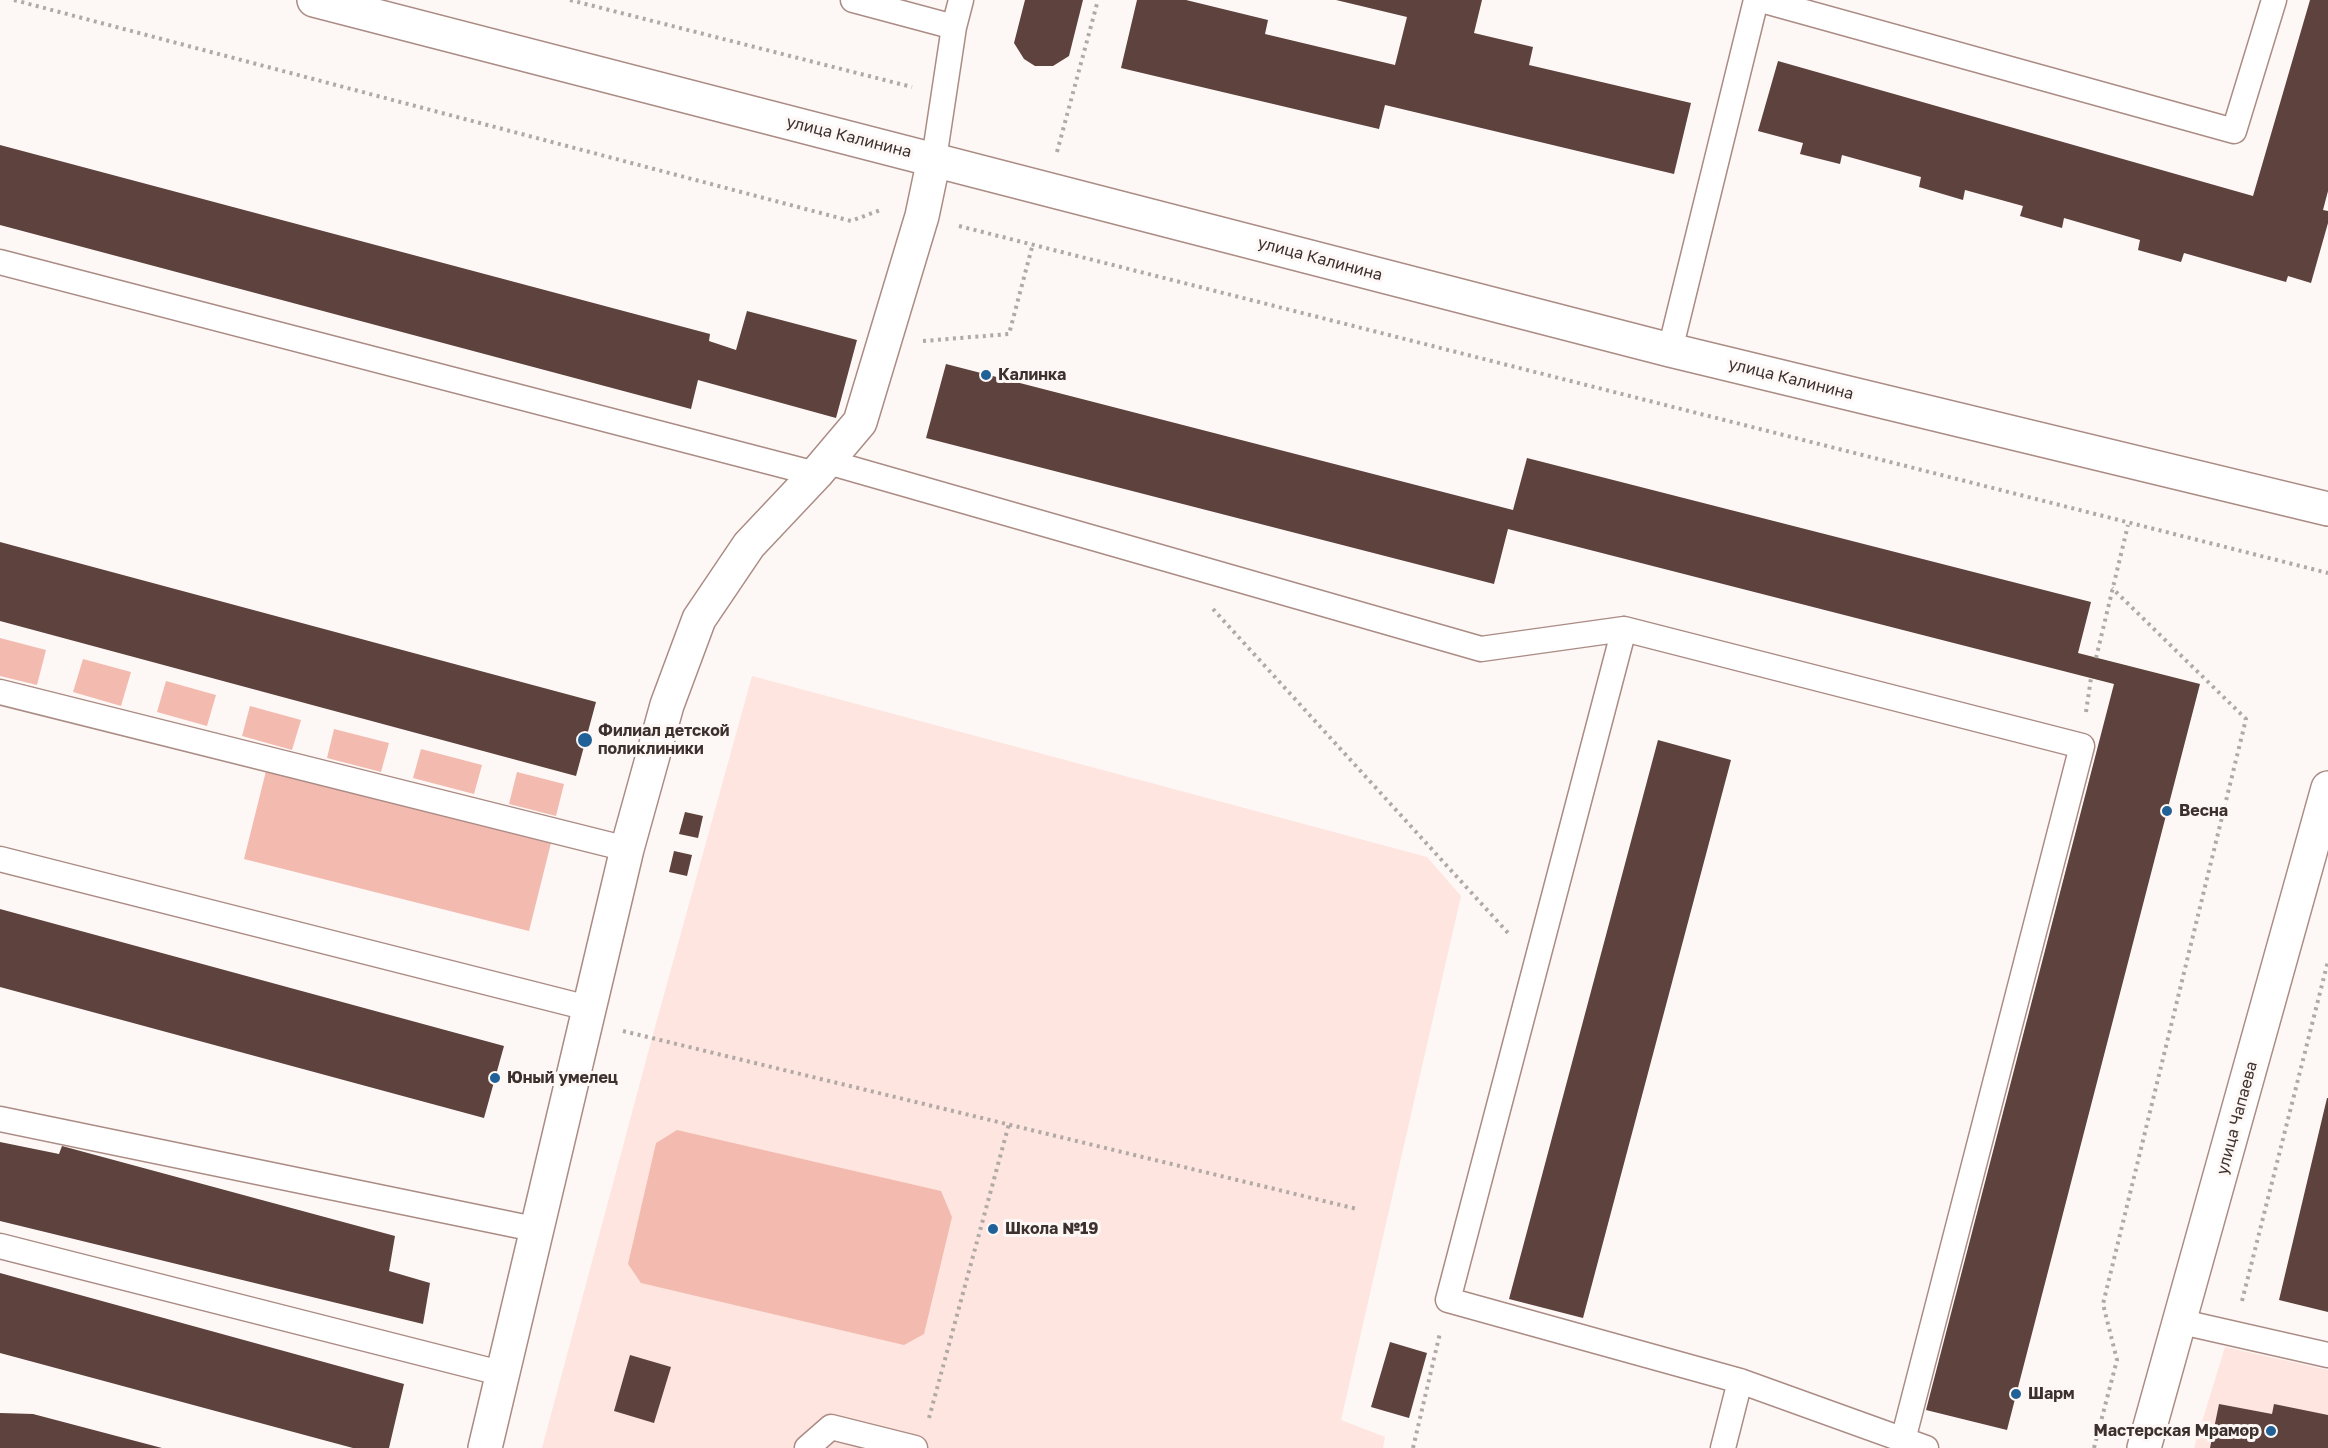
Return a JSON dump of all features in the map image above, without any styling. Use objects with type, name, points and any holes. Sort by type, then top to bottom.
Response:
[{"type":"street","name":"улица Калинина","points":[[314,0],[358,5],[934,159],[1670,350],[2328,509]]},
{"type":"street","points":[[485,1448],[539,1230],[588,1008],[627,849],[668,705],[699,618],[749,545],[822,468],[860,422],[922,216],[934,159]]},
{"type":"street","name":"улица Чапаева","points":[[2144,1448],[2182,1322],[2328,788]]},
{"type":"lane","points":[[853,0],[954,27]]},
{"type":"lane","points":[[934,159],[954,27],[961,0]]},
{"type":"lane","points":[[1670,350],[1756,0]]},
{"type":"lane","points":[[1761,0],[2234,131],[2274,0]]},
{"type":"lane","points":[[0,262],[822,468],[1481,649],[1624,629],[2082,746],[1903,1440]]},
{"type":"lane","points":[[1624,629],[1538,966],[1448,1300],[1740,1381],[1926,1448]]},
{"type":"lane","points":[[0,692],[627,849]]},
{"type":"lane","points":[[0,859],[588,1008]]},
{"type":"lane","points":[[0,1119],[539,1230]]},
{"type":"lane","points":[[0,1246],[504,1374]]},
{"type":"lane","points":[[2182,1322],[2328,1355]]},
{"type":"lane","points":[[1723,1448],[1740,1381]]},
{"type":"lane","points":[[807,1448],[831,1427],[915,1448]]},
{"type":"path","points":[[14,0],[850,221],[889,207],[1032,247],[2128,525],[2328,573]]},
{"type":"path","points":[[570,0],[944,95]]},
{"type":"path","points":[[1057,152],[1098,0]]},
{"type":"path","points":[[885,344],[1009,334],[1032,247]]},
{"type":"path","points":[[2096,658],[2128,525]]},
{"type":"path","points":[[2094,1448],[2117,1360],[2103,1304],[2246,719],[2112,588]]},
{"type":"path","points":[[1208,603],[1538,966]]},
{"type":"path","points":[[2233,1334],[2328,961]]},
{"type":"path","points":[[619,1030],[1357,1209]]},
{"type":"path","points":[[927,1425],[1009,1124]]},
{"type":"path","points":[[1413,1448],[1448,1300]]},
{"type":"shaded area","points":[[0,638],[46,650],[37,685],[0,676]]},
{"type":"shaded area","points":[[83,659],[131,672],[121,706],[73,692]]},
{"type":"shaded area","name":"Школа №19","points":[[752,676],[1427,857],[1461,896],[1341,1420],[1385,1437],[1383,1448],[542,1448]]},
{"type":"shaded area","points":[[166,681],[216,695],[207,726],[157,712]]},
{"type":"shaded area","points":[[250,706],[301,720],[292,750],[242,736]]},
{"type":"shaded area","points":[[334,729],[389,743],[381,772],[327,758]]},
{"type":"shaded area","points":[[421,749],[482,765],[474,794],[413,778]]},
{"type":"shaded area","points":[[266,771],[551,843],[529,931],[244,859]]},
{"type":"shaded area","points":[[517,772],[564,784],[556,816],[509,804]]},
{"type":"shaded area","points":[[677,1130],[941,1191],[952,1217],[924,1334],[904,1345],[641,1283],[628,1264],[656,1143]]},
{"type":"shaded area","points":[[2225,1347],[2328,1370],[2328,1448],[2194,1448]]},
{"type":"building","points":[[1025,0],[1083,0],[1069,56],[1053,66],[1035,66],[1024,59],[1014,43]]},
{"type":"building","points":[[1137,0],[1186,0],[1268,20],[1265,34],[1395,65],[1407,17],[1336,0],[1482,0],[1474,33],[1533,47],[1529,65],[1691,103],[1674,174],[1385,105],[1379,129],[1121,68]]},
{"type":"building","points":[[2310,0],[2328,0],[2328,191],[2323,210],[2328,211],[2328,223],[2311,283],[2288,276],[2286,282],[2184,253],[2181,262],[2138,250],[2140,240],[2064,218],[2062,228],[2020,216],[2023,206],[1965,190],[1963,200],[1919,187],[1921,177],[1842,155],[1840,164],[1800,154],[1803,143],[1758,131],[1778,61],[2253,196]]},
{"type":"building","points":[[0,145],[710,334],[709,341],[736,350],[747,311],[857,340],[836,418],[698,380],[691,409],[0,225]]},
{"type":"building","points":[[946,364],[1513,510],[1527,458],[2091,602],[2078,653],[2200,684],[2007,1430],[1926,1410],[2114,684],[1508,529],[1494,584],[926,438]]},
{"type":"building","points":[[0,542],[596,702],[576,776],[0,621]]},
{"type":"building","points":[[1658,740],[1731,760],[1583,1318],[1509,1299]]},
{"type":"building","points":[[685,812],[703,816],[698,838],[679,834]]},
{"type":"building","points":[[674,851],[692,855],[687,876],[669,872]]},
{"type":"building","points":[[0,909],[504,1046],[484,1118],[0,987]]},
{"type":"building","points":[[2328,1098],[2328,1312],[2279,1300]]},
{"type":"building","points":[[0,1142],[59,1154],[62,1146],[395,1236],[389,1271],[430,1283],[423,1324],[0,1221]]},
{"type":"building","points":[[0,1273],[404,1384],[389,1448],[353,1448],[0,1353]]},
{"type":"building","points":[[1390,1342],[1427,1353],[1409,1418],[1371,1407]]},
{"type":"building","points":[[630,1355],[671,1367],[654,1423],[614,1411]]},
{"type":"building","name":"Мастерская Мрамор","points":[[2219,1404],[2272,1414],[2274,1404],[2328,1415],[2328,1448],[2210,1448]]},
{"type":"building","points":[[0,1413],[33,1414],[162,1448],[0,1448]]},
{"type":"place","name":"Калинка","points":[[986,375]]},
{"type":"place","name":"Филиал детской поликлиники","points":[[585,740]]},
{"type":"place","name":"Весна","points":[[2167,811]]},
{"type":"place","name":"Юный умелец","points":[[495,1078]]},
{"type":"place","name":"Школа №19","points":[[993,1229]]},
{"type":"place","name":"Шарм","points":[[2016,1394]]},
{"type":"place","name":"Мастерская Мрамор","points":[[2271,1431]]}]
